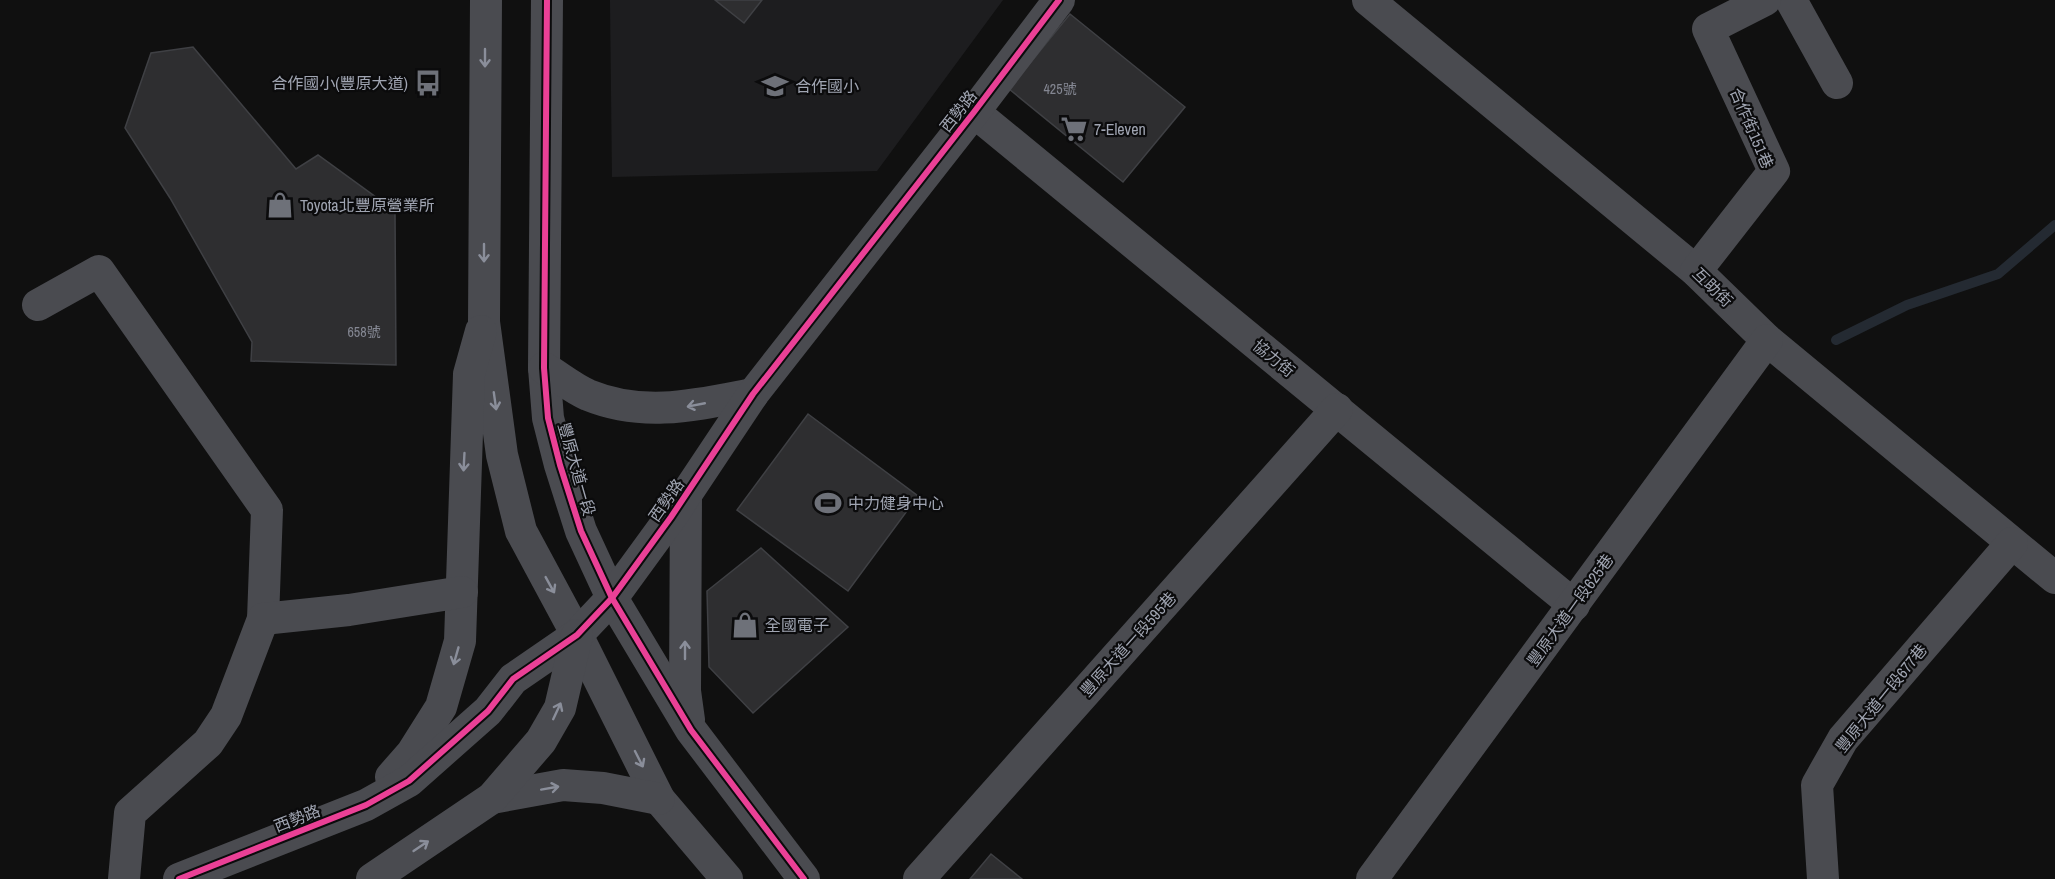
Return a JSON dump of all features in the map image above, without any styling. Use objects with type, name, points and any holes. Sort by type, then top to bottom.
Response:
[{"type":"street","points":[[486,0],[484,322],[502,455],[521,531],[577,635],[659,799],[726,879]]},
{"type":"street","name":"豐原大道一段","points":[[547,0],[544,368],[548,418],[560,465],[581,531],[612,598],[691,730],[804,879]]},
{"type":"street","name":"西勢路","points":[[179,879],[366,805],[409,781],[488,711],[513,680],[577,635],[612,598],[686,496],[753,394],[1059,0]]},
{"type":"street","name":"合作街151巷","points":[[1696,271],[1774,171],[1708,29],[1765,0]]},
{"type":"street","points":[[1791,0],[1837,83]]},
{"type":"street","name":"互助街","points":[[1387,5],[1696,271],[1767,340],[2055,578]]},
{"type":"street","name":"協力街","points":[[974,112],[1574,605]]},
{"type":"street","points":[[38,305],[99,271],[267,510],[263,619],[226,716],[208,743],[130,813],[124,879]]},
{"type":"street","points":[[366,805],[412,753],[441,707],[460,641],[469,374],[484,322]]},
{"type":"street","name":"豐原大道一段625巷","points":[[1372,879],[1767,340]]},
{"type":"street","points":[[544,368],[587,394],[631,407],[676,408],[753,394]]},
{"type":"street","name":"豐原大道一段595巷","points":[[920,879],[1337,409]]},
{"type":"street","points":[[686,496],[685,691],[691,730]]},
{"type":"street","name":"豐原大道一段677巷","points":[[1823,879],[1817,785],[1843,740],[2012,543]]},
{"type":"street","points":[[263,619],[349,610],[462,592]]},
{"type":"street","points":[[372,879],[492,798],[541,741],[560,708],[577,635]]},
{"type":"street","points":[[492,798],[563,785],[603,788],[659,799]]},
{"type":"shaded area","name":"合作國小","points":[[610,0],[1003,0],[877,171],[612,177]]},
{"type":"building","points":[[715,0],[762,0],[744,23]]},
{"type":"building","points":[[1070,14],[1185,107],[1123,182],[1009,89]]},
{"type":"building","name":"Toyota北豐原營業所","points":[[193,47],[296,169],[318,155],[395,211],[396,365],[251,361],[252,342],[170,198],[125,128],[151,53]]},
{"type":"building","name":"中力健身中心","points":[[808,414],[918,496],[848,591],[737,510]]},
{"type":"building","points":[[761,548],[848,627],[753,713],[709,667],[707,591]]},
{"type":"building","points":[[991,854],[1022,879],[970,879]]},
{"type":"waterway","points":[[1836,340],[1907,305],[1998,274],[2055,225]]},
{"type":"cycle path","points":[[547,0],[544,368],[548,418],[560,465],[581,531],[612,598],[691,730],[804,879]]},
{"type":"cycle path","points":[[179,879],[366,805],[409,781],[488,711],[513,679],[577,635],[612,598],[671,517],[753,394],[1059,0]]},
{"type":"place","name":"合作國小(豐原大道)","points":[[428,83]]},
{"type":"place","name":"合作國小","points":[[775,86]]},
{"type":"place","name":"7-Eleven","points":[[1074,129]]},
{"type":"place","name":"Toyota北豐原營業所","points":[[280,205]]},
{"type":"place","name":"中力健身中心","points":[[828,503]]},
{"type":"place","name":"全國電子","points":[[745,625]]}]
